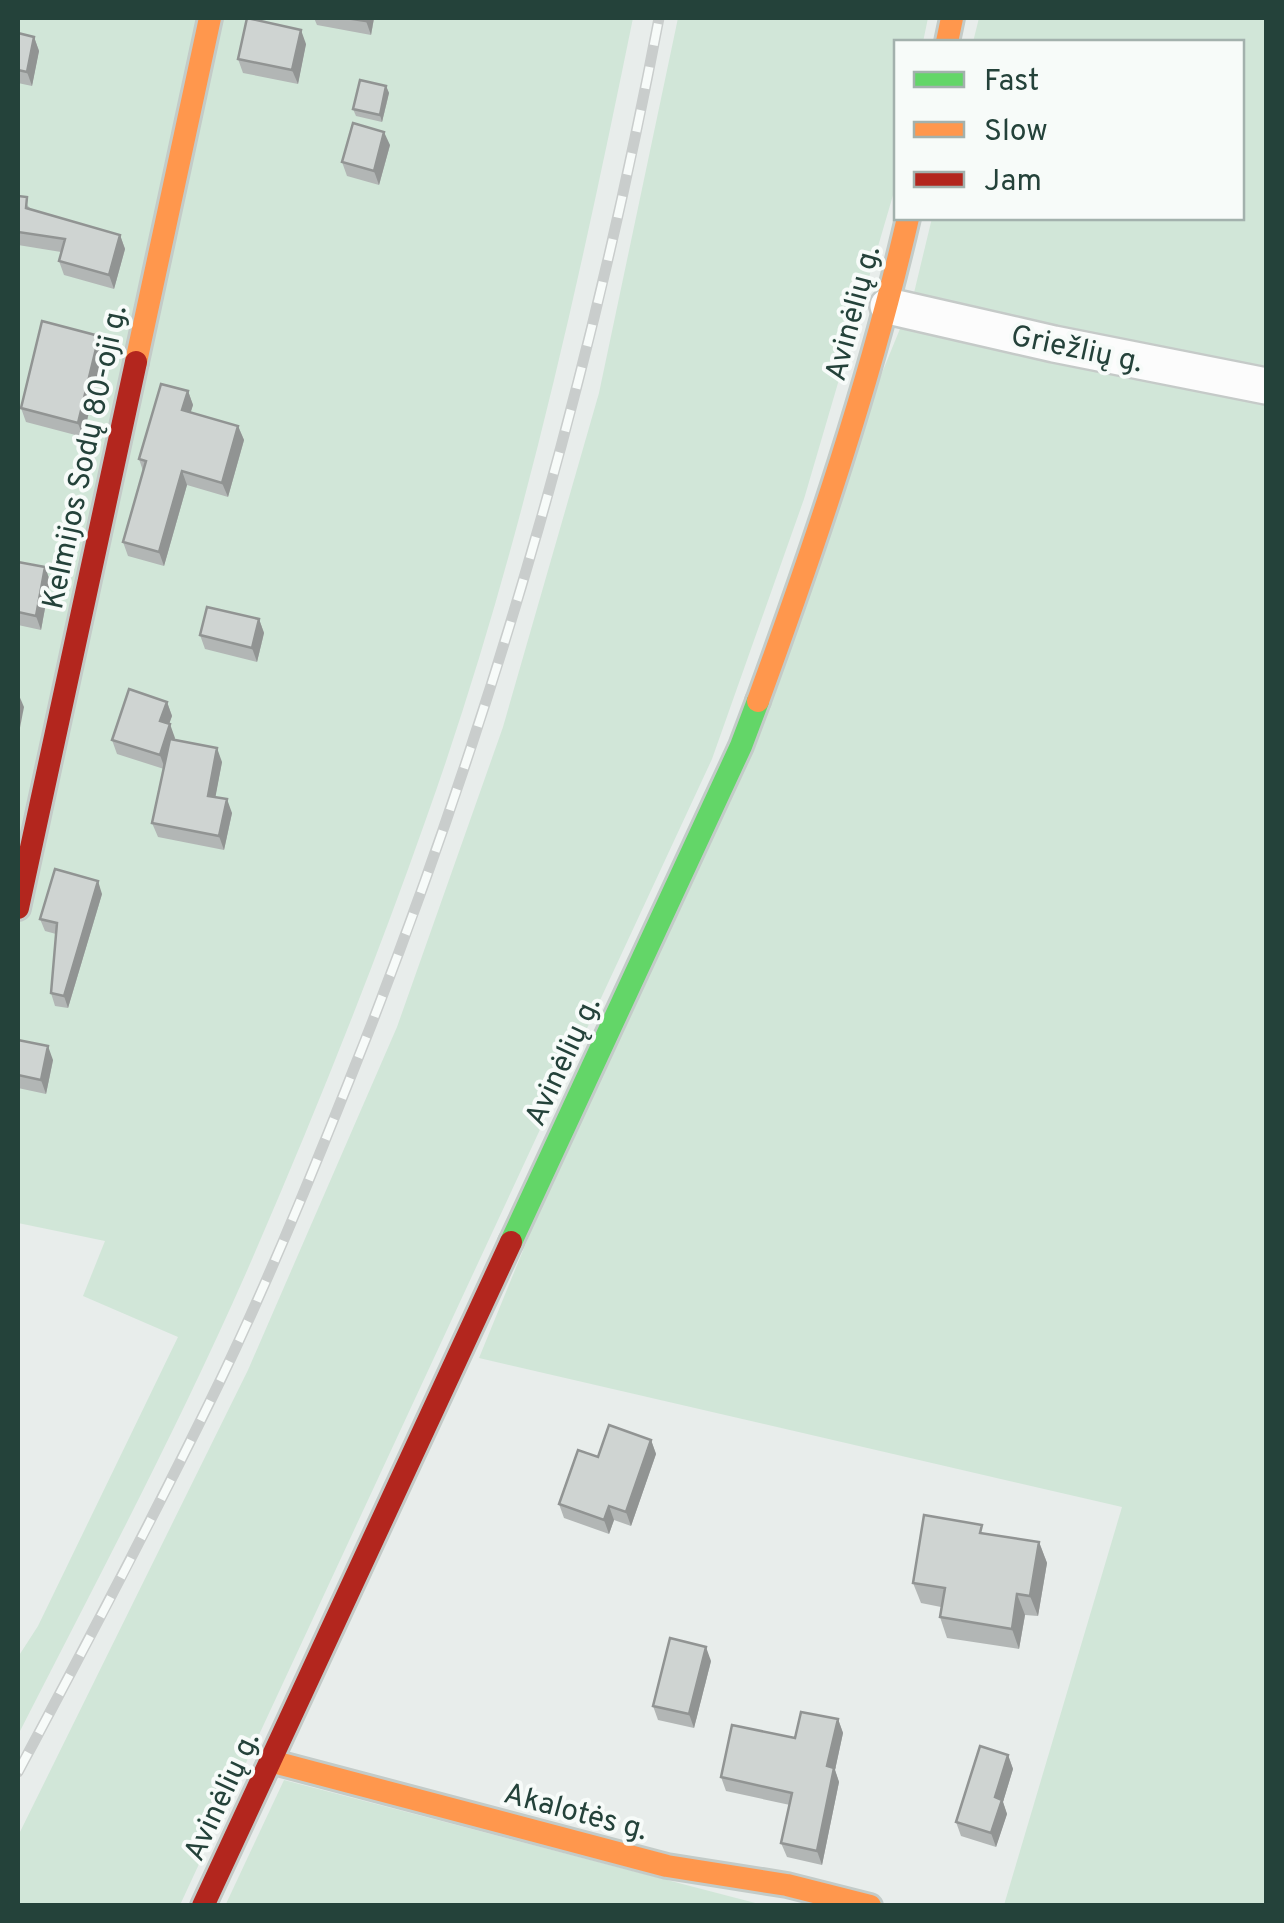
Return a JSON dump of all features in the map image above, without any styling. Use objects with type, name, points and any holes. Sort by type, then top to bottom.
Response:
[{"type":"main road","name":"Kelmijos Sodų 80-oji g.","points":[[18,908],[210,18]]},
{"type":"main road","name":"Avinėlių g.","points":[[203,1906],[741,746],[822,530],[888,306],[908,220]]},
{"type":"main road","name":"Akalotės g.","points":[[270,1761],[667,1866],[787,1885],[870,1906]]},
{"type":"street","name":"Griežlių g.","points":[[888,306],[1266,386]]},
{"type":"green space","points":[[18,18],[633,18],[544,422],[490,622],[426,819],[340,1048],[220,1332],[18,1735],[18,1657],[38,1626],[178,1337],[83,1296],[105,1241],[18,1223]]},
{"type":"green space","points":[[678,18],[928,18],[923,40],[894,40],[894,192],[804,499],[712,759],[180,1905],[18,1905],[18,1836],[248,1370],[397,1027],[503,727],[599,393]]},
{"type":"green space","points":[[979,18],[1266,18],[1266,1905],[1004,1905],[1122,1507],[479,1358],[913,297],[932,220],[1244,220],[1244,40],[974,40]]},
{"type":"green space","points":[[284,1780],[763,1905],[225,1906]]},
{"type":"building","points":[[247,18],[301,30],[292,70],[238,59]]},
{"type":"building","points":[[18,33],[34,37],[27,72],[18,70]]},
{"type":"building","points":[[360,80],[386,86],[380,115],[353,109]]},
{"type":"building","points":[[353,123],[384,132],[374,171],[342,162]]},
{"type":"building","points":[[18,196],[27,197],[26,208],[120,235],[109,275],[59,261],[65,239],[18,232]]},
{"type":"building","points":[[42,321],[99,336],[78,423],[21,408]]},
{"type":"building","points":[[161,384],[188,391],[182,410],[238,426],[222,483],[182,471],[159,552],[123,542],[146,461],[139,459]]},
{"type":"building","points":[[18,562],[45,567],[36,616],[18,612]]},
{"type":"building","points":[[207,607],[259,619],[252,648],[200,635]]},
{"type":"building","points":[[129,689],[167,702],[160,721],[170,724],[160,755],[112,740]]},
{"type":"building","points":[[170,739],[217,748],[208,796],[227,799],[219,836],[152,823]]},
{"type":"building","points":[[55,869],[98,881],[64,996],[51,993],[57,923],[40,919]]},
{"type":"building","points":[[18,1040],[48,1046],[41,1080],[18,1075]]},
{"type":"building","points":[[609,1425],[651,1440],[626,1512],[609,1506],[604,1520],[559,1504],[578,1450],[598,1457]]},
{"type":"building","points":[[924,1515],[982,1525],[980,1533],[1039,1542],[1030,1596],[1017,1594],[1012,1629],[940,1617],[945,1588],[913,1583]]},
{"type":"building","points":[[670,1638],[706,1647],[689,1714],[653,1706]]},
{"type":"building","points":[[801,1712],[838,1719],[827,1766],[834,1768],[817,1851],[781,1843],[792,1793],[721,1777],[732,1725],[795,1738]]},
{"type":"building","points":[[980,1746],[1008,1755],[995,1797],[1002,1800],[991,1833],[956,1822]]},
{"type":"railway","points":[[18,1772],[147,1527],[242,1335],[318,1157],[418,899],[462,776],[539,527],[604,275],[659,18]]},
{"type":"traffic: fast","points":[[511,1242],[741,746],[758,701]]},
{"type":"traffic: slow","points":[[136,362],[210,18]]},
{"type":"traffic: slow","points":[[947,40],[952,18]]},
{"type":"traffic: slow","points":[[758,701],[840,462],[877,341],[907,220]]},
{"type":"traffic: slow","points":[[270,1761],[667,1866],[787,1885],[870,1906]]},
{"type":"traffic: jam","points":[[18,908],[136,362]]},
{"type":"traffic: jam","points":[[203,1906],[511,1242]]}]
